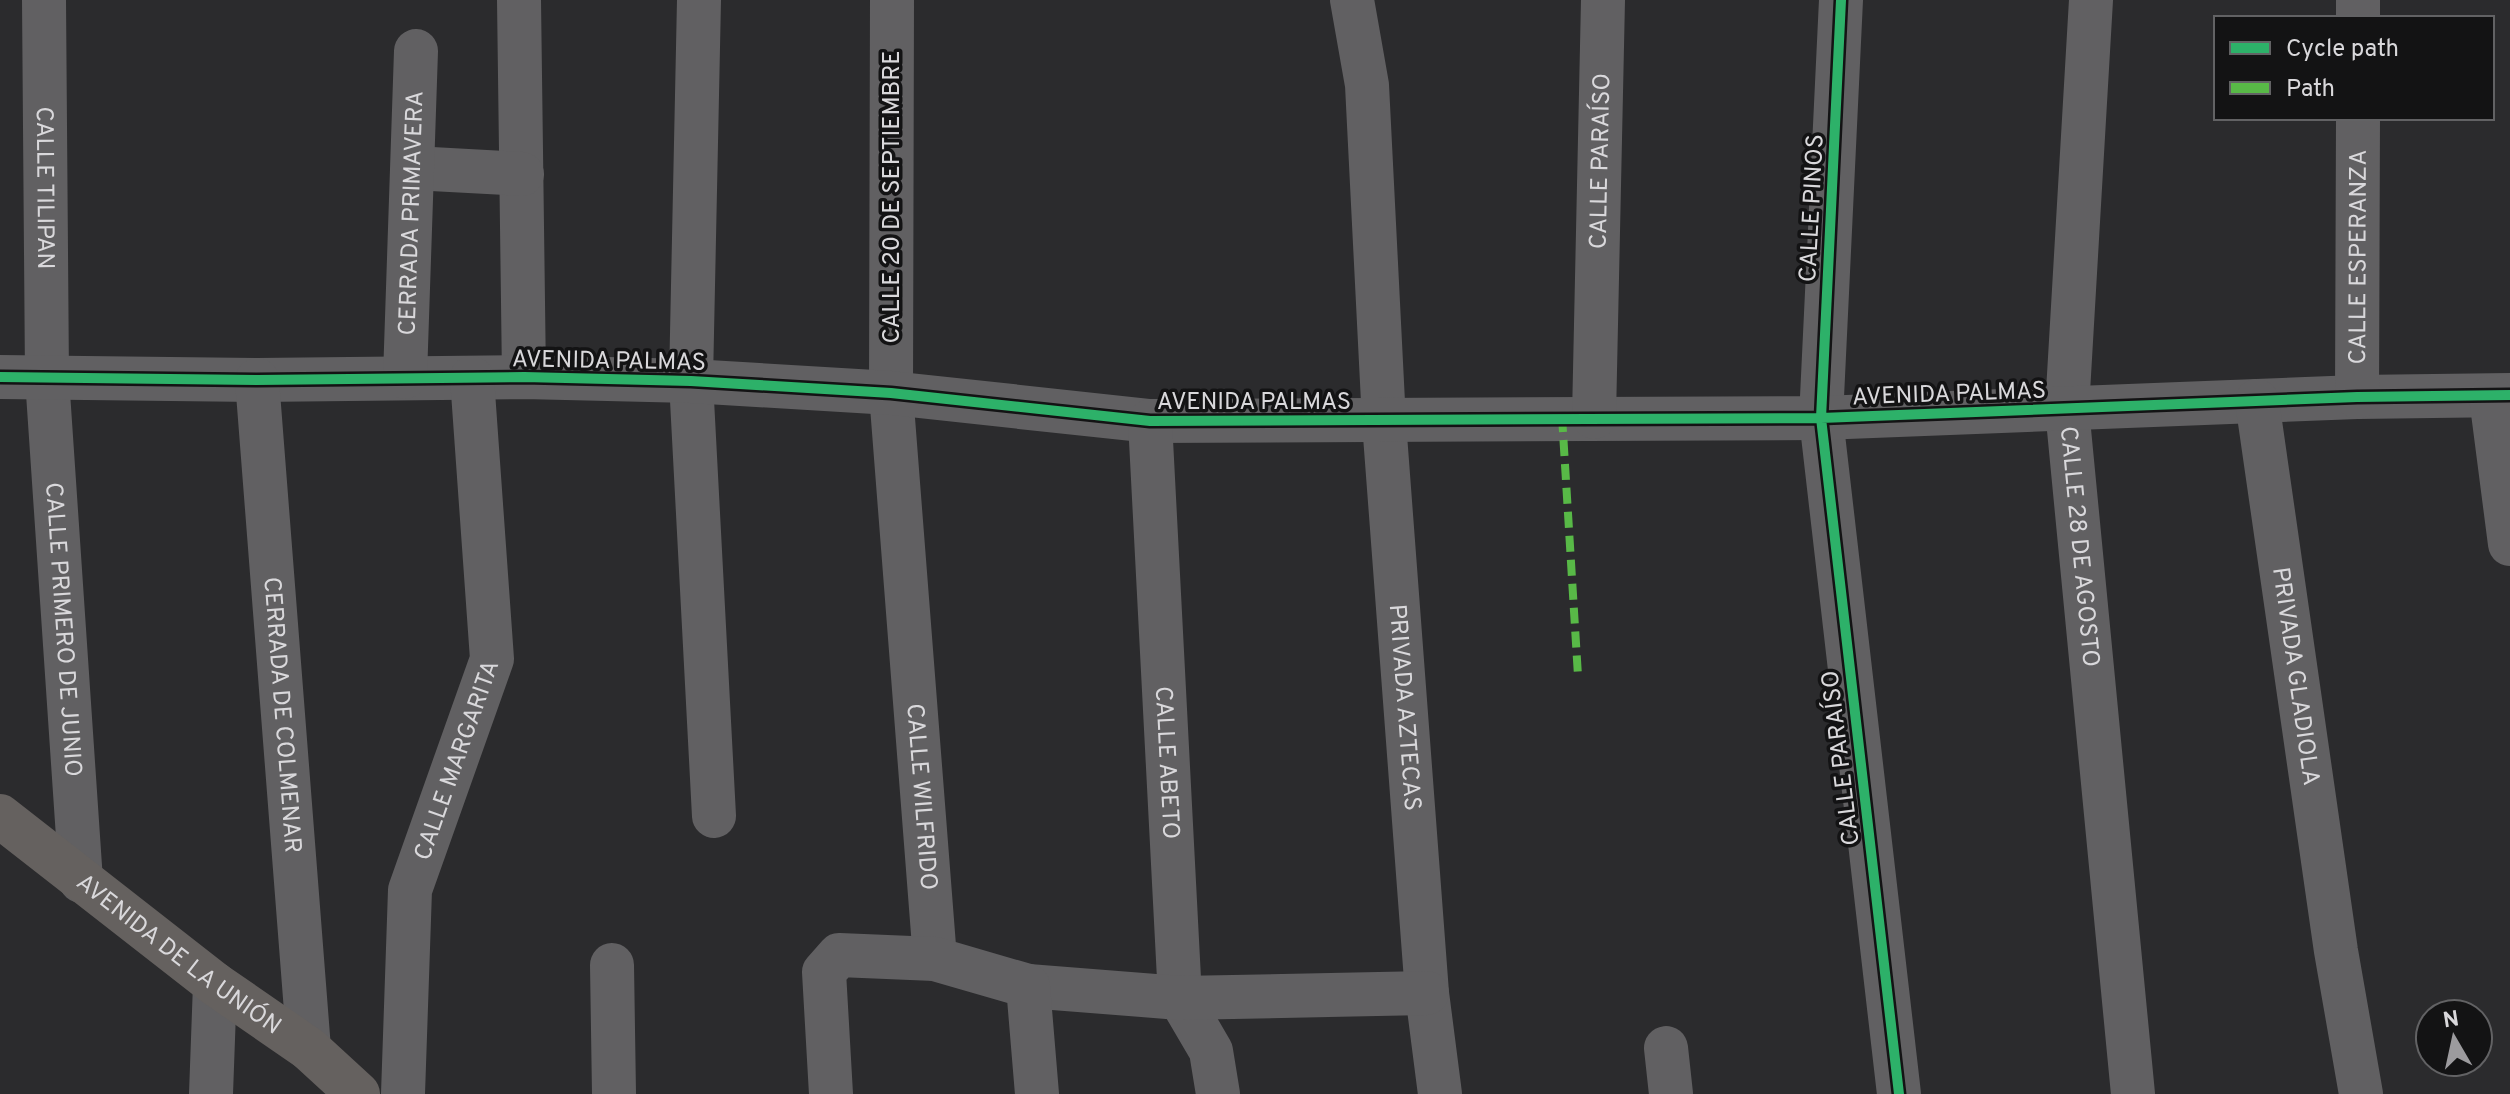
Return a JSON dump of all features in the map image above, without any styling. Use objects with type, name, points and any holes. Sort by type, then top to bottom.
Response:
[{"type":"main road","name":"AVENIDA DE LA UNIÓN","points":[[0,816],[215,984],[309,1049],[358,1094]]},
{"type":"street","name":"CALLE TILIPAN","points":[[44,0],[47,378]]},
{"type":"street","points":[[519,0],[524,377]]},
{"type":"street","points":[[699,0],[691,381],[714,816]]},
{"type":"street","name":"CALLE 20 DE SEPTIEMBRE","points":[[891,393],[892,0]]},
{"type":"street","name":"PRIVADA AZTECAS","points":[[1352,0],[1367,85],[1384,422],[1427,993],[1440,1094]]},
{"type":"street","name":"CALLE PARAÍSO","points":[[1594,417],[1603,0]]},
{"type":"street","name":"CALLE PINOS","points":[[1821,418],[1841,0]]},
{"type":"street","name":"CALLE 28 DE AGOSTO","points":[[2091,0],[2067,409],[2133,1094]]},
{"type":"street","name":"CERRADA PRIMAVERA","points":[[405,377],[416,51]]},
{"type":"street","name":"CALLE ESPERANZA","points":[[2357,397],[2358,120]]},
{"type":"street","points":[[413,168],[522,174]]},
{"type":"street","name":"AVENIDA PALMAS","points":[[0,377],[257,380],[524,377],[691,381],[891,393],[1150,421],[1821,418],[2357,397],[2500,396]]},
{"type":"street","name":"CALLE PRIMERO DE JUNIO","points":[[47,378],[81,881]]},
{"type":"street","name":"CALLE MARGARITA","points":[[403,1094],[410,890],[492,659],[472,378]]},
{"type":"street","name":"CERRADA DE COLMENAR","points":[[257,380],[309,1049]]},
{"type":"street","name":"CALLE WILFRIDO","points":[[891,393],[935,959]]},
{"type":"street","points":[[2500,396],[2510,544]]},
{"type":"street","name":"PRIVADA GLADIOLA","points":[[2257,401],[2336,951],[2361,1094]]},
{"type":"street","name":"CALLE PARAÍSO","points":[[1821,418],[1899,1094]]},
{"type":"street","name":"CALLE ABETO","points":[[1150,421],[1180,998],[1211,1051],[1218,1094]]},
{"type":"street","points":[[831,1094],[824,972],[839,955],[935,959],[1028,986],[1180,998],[1427,993]]},
{"type":"street","points":[[612,965],[614,1094]]},
{"type":"street","points":[[211,1094],[215,984]]},
{"type":"street","points":[[1028,986],[1037,1094]]},
{"type":"street","points":[[1666,1048],[1671,1094]]},
{"type":"marked path","points":[[1562,416],[1578,676]]},
{"type":"cycle path","points":[[1841,0],[1821,418],[1899,1094]]},
{"type":"cycle path","points":[[0,377],[257,380],[524,377],[691,381],[891,393],[1150,421],[1821,418],[2357,397],[2510,395]]}]
